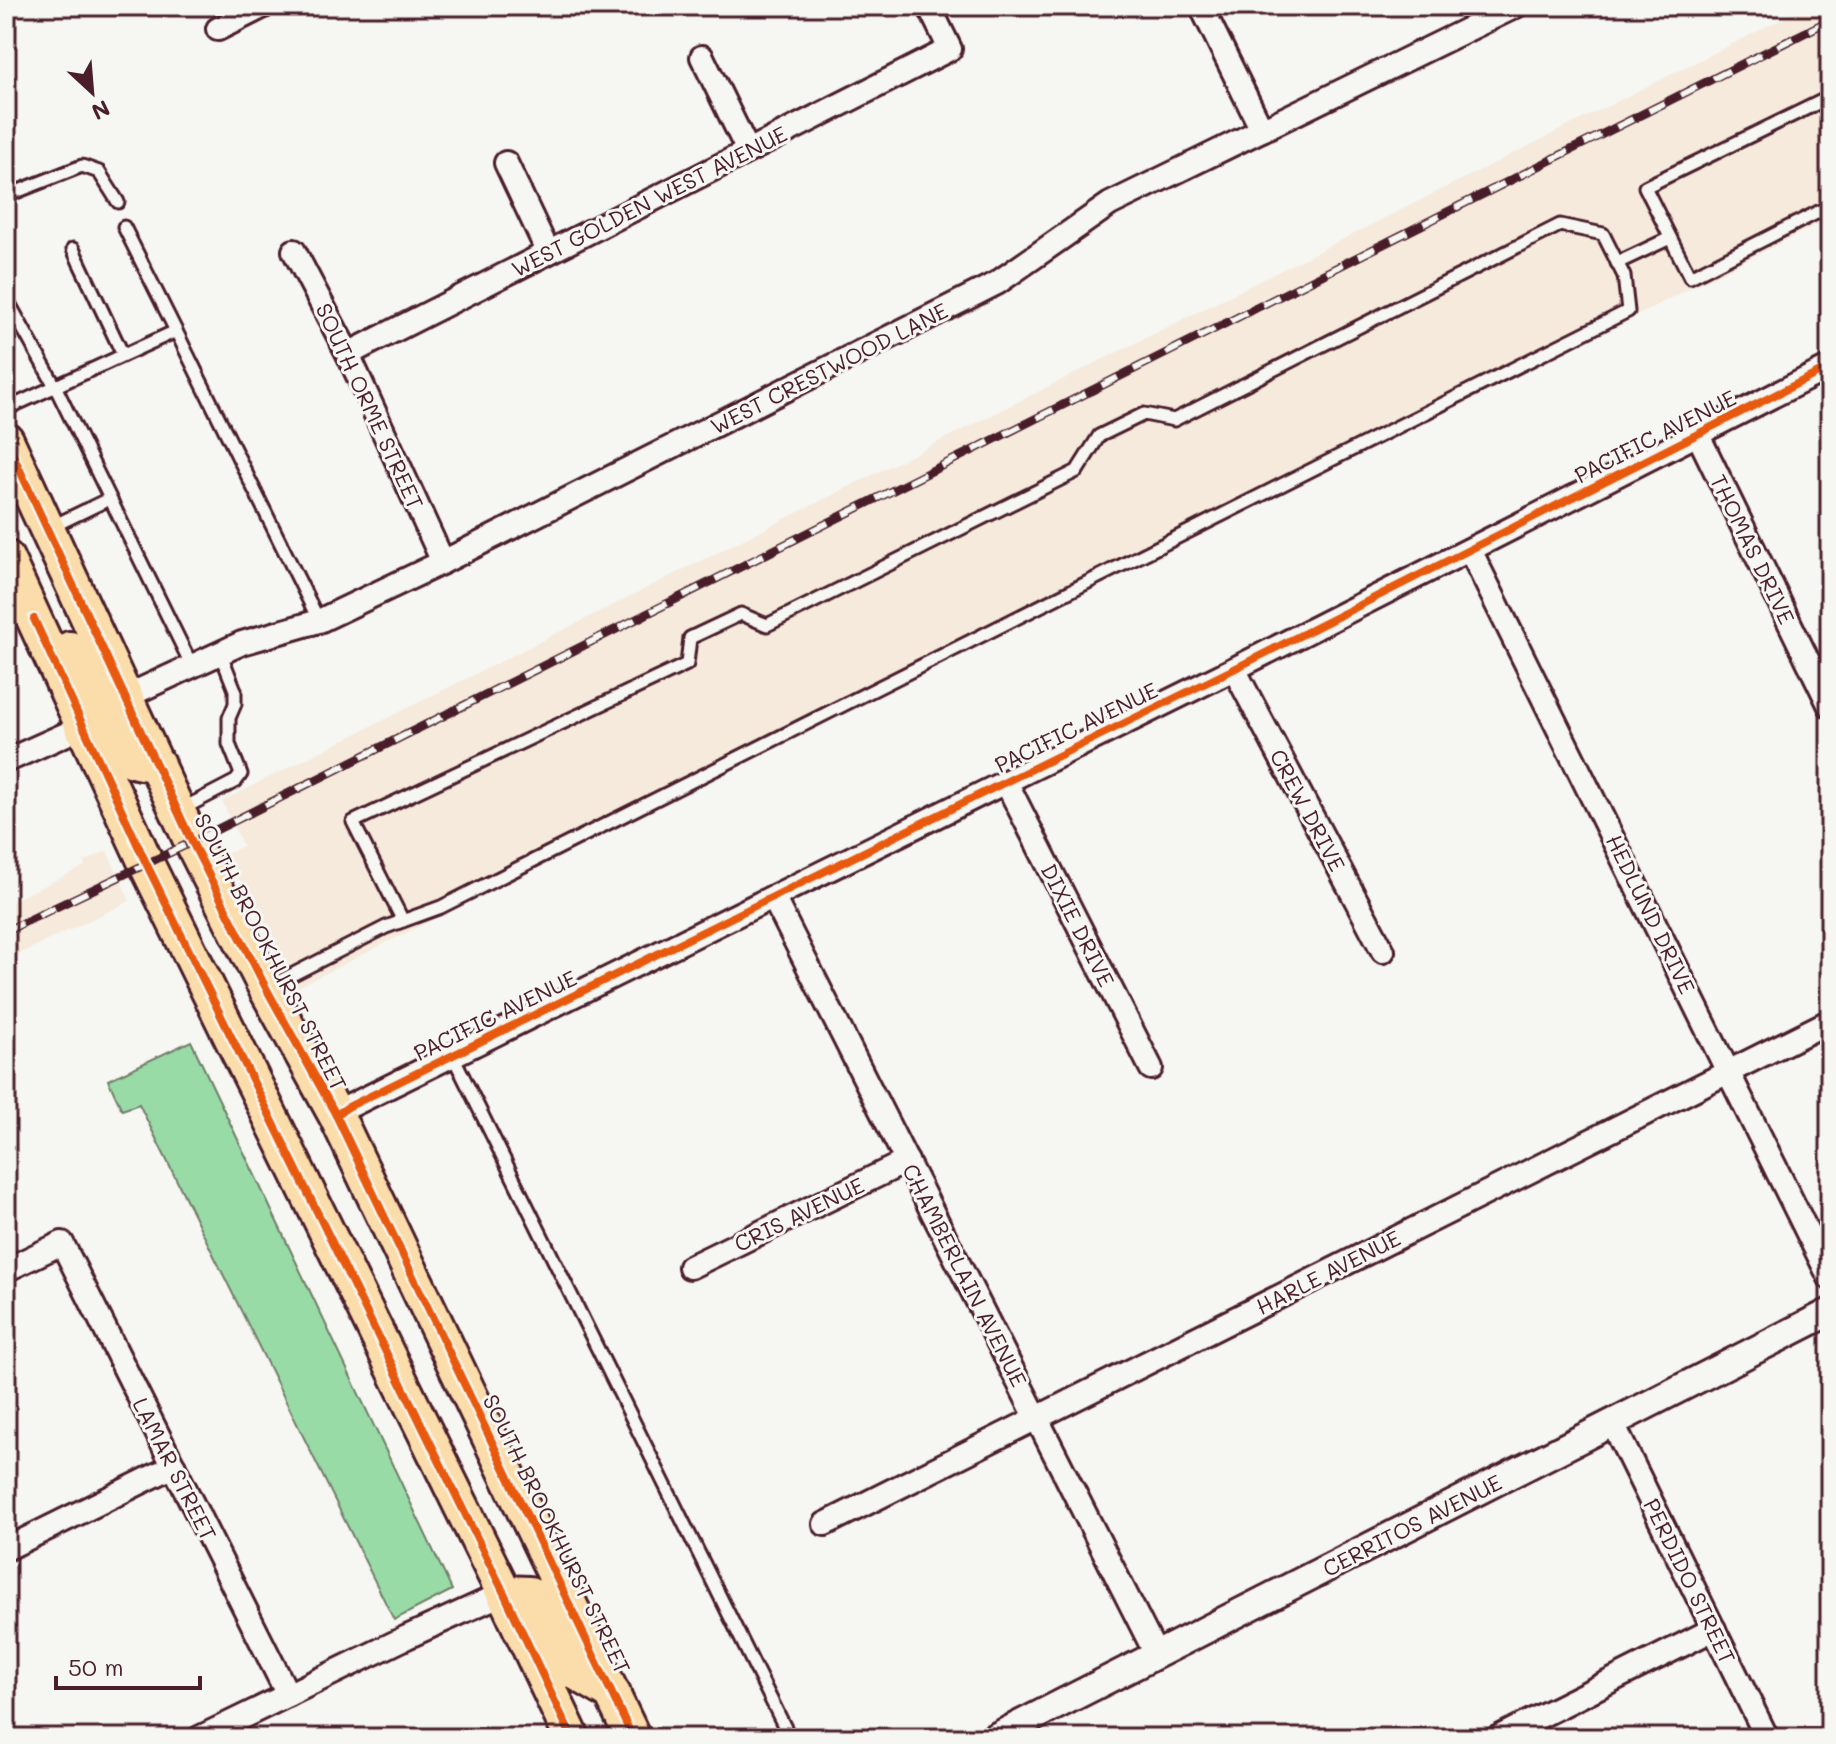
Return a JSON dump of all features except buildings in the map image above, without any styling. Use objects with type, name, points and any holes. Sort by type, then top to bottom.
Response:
[{"type":"main road","name":"SOUTH BROOKHURST STREET","points":[[6,440],[178,811],[266,988],[336,1115],[633,1738]]},
{"type":"main road","points":[[6,558],[82,727],[572,1738]]},
{"type":"main road","points":[[34,619],[54,628],[66,640],[98,697],[110,700],[125,697]]},
{"type":"main road","points":[[82,727],[97,723],[107,728],[132,760],[157,764]]},
{"type":"main road","points":[[504,1593],[529,1594],[545,1615],[572,1670],[613,1694]]},
{"type":"street","points":[[218,29],[264,6]]},
{"type":"street","name":"WEST GOLDEN WEST AVENUE","points":[[348,354],[950,49],[929,6]]},
{"type":"street","points":[[1201,6],[1262,130]]},
{"type":"street","name":"WEST CRESTWOOD LANE","points":[[125,697],[220,652],[319,621],[443,562],[997,283],[1110,204],[1516,6]]},
{"type":"street","points":[[702,57],[748,151]]},
{"type":"street","points":[[506,163],[548,252]]},
{"type":"street","name":"SOUTH ORME STREET","points":[[294,251],[348,354],[443,562]]},
{"type":"street","name":"PACIFIC AVENUE","points":[[336,1115],[1234,669],[1830,367]]},
{"type":"street","name":"THOMAS DRIVE","points":[[1698,435],[1830,706]]},
{"type":"street","name":"HEDLUND DRIVE","points":[[1470,550],[1830,1278]]},
{"type":"street","name":"CREW DRIVE","points":[[1234,669],[1383,951]]},
{"type":"street","points":[[6,761],[82,727]]},
{"type":"street","name":"DIXIE DRIVE","points":[[1006,782],[1151,1068]]},
{"type":"street","name":"CHAMBERLAIN AVENUE","points":[[773,897],[1156,1654]]},
{"type":"street","name":"HARLE AVENUE","points":[[825,1524],[1830,1021]]},
{"type":"street","name":"CRIS AVENUE","points":[[690,1267],[907,1161]]},
{"type":"street","name":"LAMAR STREET","points":[[6,1270],[62,1243],[288,1695]]},
{"type":"street","name":"CERRITOS AVENUE","points":[[993,1738],[1830,1312]]},
{"type":"street","name":"PERDIDO STREET","points":[[1613,1424],[1767,1738]]},
{"type":"street","points":[[6,1549],[174,1466]]},
{"type":"street","points":[[199,1738],[504,1593]]},
{"type":"street","points":[[1497,1738],[1714,1629]]},
{"type":"lane","points":[[1830,97],[1645,187],[1690,277],[1830,206]]},
{"type":"lane","points":[[6,196],[82,166],[99,172],[118,202]]},
{"type":"lane","points":[[266,988],[386,927],[403,921],[455,900],[1628,311],[1624,276],[1603,234],[1560,225],[1174,420],[1144,414],[1099,436],[1077,471],[767,625],[741,614],[690,638],[687,664],[353,822],[403,921]]},
{"type":"lane","points":[[124,227],[319,621]]},
{"type":"lane","points":[[1617,263],[1670,238]]},
{"type":"lane","points":[[73,249],[123,355]]},
{"type":"lane","points":[[6,297],[55,386],[192,666]]},
{"type":"lane","points":[[6,409],[176,331]]},
{"type":"lane","points":[[47,529],[109,499]]},
{"type":"lane","points":[[178,811],[236,781],[241,774],[229,744],[229,718],[235,704],[235,690],[220,652]]},
{"type":"lane","points":[[453,1056],[790,1738]]},
{"type":"shaded area","points":[[1808,6],[1830,6],[1830,218],[294,989],[227,854],[243,846],[222,801]]},
{"type":"shaded area","points":[[107,851],[130,901],[6,960],[6,904],[85,866],[84,862]]},
{"type":"green space","points":[[191,1041],[452,1590],[394,1620],[139,1104],[122,1110],[108,1080]]},
{"type":"railway","points":[[6,931],[192,842],[1830,20]]},
{"type":"cycle path","points":[[336,1115],[1234,669],[1830,367]]},
{"type":"cycle path","points":[[6,440],[192,842],[266,988],[336,1115],[633,1738]]},
{"type":"cycle path","points":[[34,619],[146,863],[572,1738]]}]
